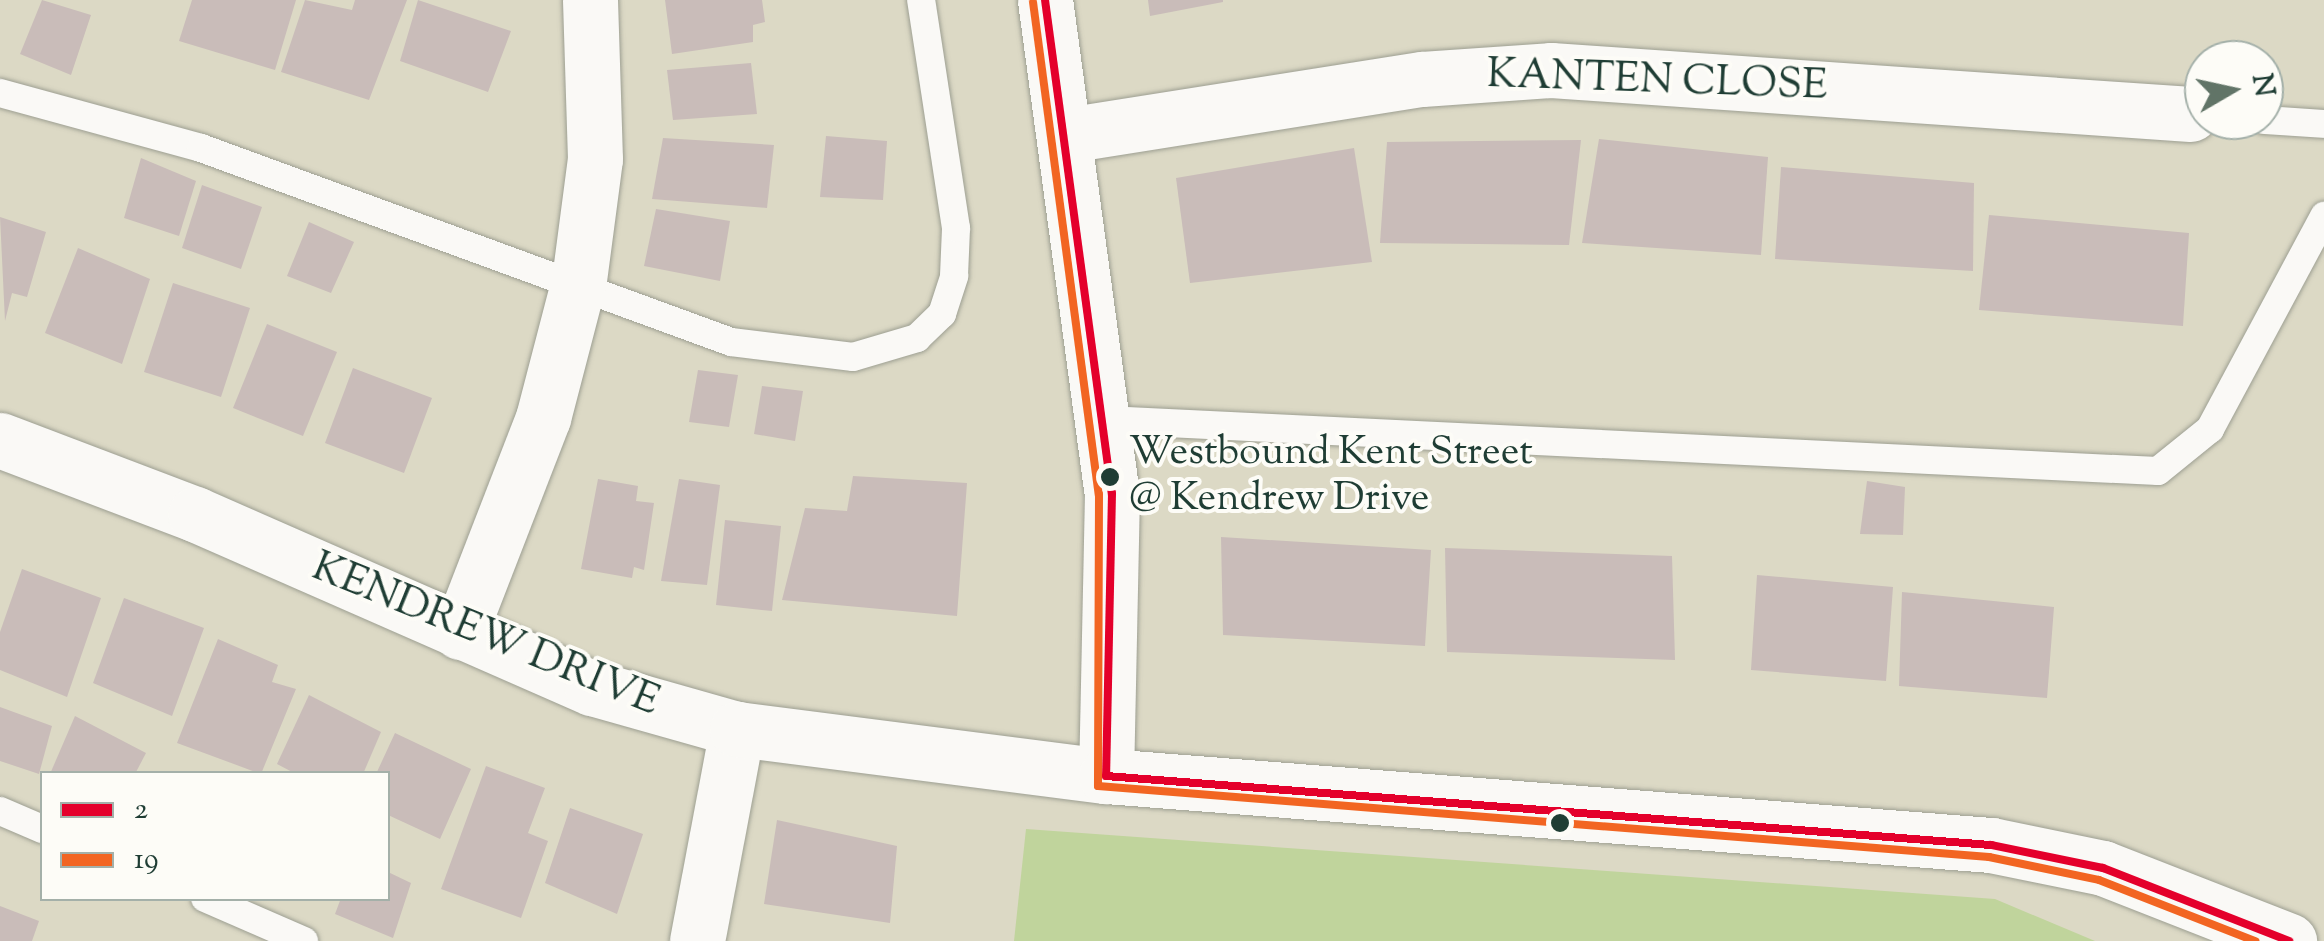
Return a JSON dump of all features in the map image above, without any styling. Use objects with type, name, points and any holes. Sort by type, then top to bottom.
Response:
[{"type":"street","points":[[460,632],[544,418],[580,280],[595,159],[590,0]]},
{"type":"street","points":[[1045,0],[1106,420],[1106,776]]},
{"type":"street","name":"KANTEN CLOSE","points":[[1067,135],[1422,78],[1551,70],[2184,114]]},
{"type":"street","name":"KENDREW DRIVE","points":[[0,440],[195,514],[592,688],[736,730],[1106,776],[1991,845],[2103,868],[2289,941]]},
{"type":"street","points":[[697,941],[736,730]]},
{"type":"lane","points":[[0,93],[201,148],[580,280],[770,352],[853,358],[917,338],[942,314],[956,228],[922,0]]},
{"type":"lane","points":[[2284,121],[2324,124]]},
{"type":"lane","points":[[1106,420],[2158,471],[2210,428],[2324,216]]},
{"type":"lane","points":[[0,811],[40,828]]},
{"type":"lane","points":[[211,901],[304,941]]},
{"type":"green space","points":[[1026,829],[1995,899],[2095,941],[1014,941]]},
{"type":"building","points":[[42,0],[91,15],[71,75],[20,54]]},
{"type":"building","points":[[192,0],[296,0],[275,70],[179,41]]},
{"type":"building","points":[[305,0],[352,10],[355,0],[407,0],[369,100],[281,72]]},
{"type":"building","points":[[418,0],[511,31],[488,92],[400,61]]},
{"type":"building","points":[[665,0],[762,0],[765,22],[753,25],[753,42],[672,54]]},
{"type":"building","points":[[1148,0],[1223,0],[1223,2],[1150,16]]},
{"type":"building","points":[[751,63],[757,114],[673,120],[667,70]]},
{"type":"building","points":[[826,136],[887,141],[883,200],[820,197]]},
{"type":"building","points":[[663,138],[774,145],[767,208],[652,199]]},
{"type":"building","points":[[1599,139],[1768,157],[1761,255],[1582,243]]},
{"type":"building","points":[[1581,140],[1569,245],[1380,243],[1387,142]]},
{"type":"building","points":[[1354,148],[1372,262],[1190,283],[1176,178]]},
{"type":"building","points":[[141,158],[196,181],[179,236],[124,218]]},
{"type":"building","points":[[1781,167],[1974,183],[1973,271],[1775,259]]},
{"type":"building","points":[[202,185],[262,207],[241,269],[182,248]]},
{"type":"building","points":[[656,209],[730,221],[720,281],[644,266]]},
{"type":"building","points":[[1989,215],[2189,233],[2183,326],[1979,310]]},
{"type":"building","points":[[0,217],[46,232],[27,297],[12,293],[5,321]]},
{"type":"building","points":[[309,222],[354,242],[331,293],[287,276]]},
{"type":"building","points":[[78,248],[150,279],[122,364],[45,333]]},
{"type":"building","points":[[173,283],[250,308],[221,397],[144,372]]},
{"type":"building","points":[[267,324],[337,352],[303,436],[233,408]]},
{"type":"building","points":[[353,368],[432,398],[404,473],[325,443]]},
{"type":"building","points":[[698,370],[738,375],[729,427],[689,422]]},
{"type":"building","points":[[762,386],[803,391],[795,441],[754,434]]},
{"type":"building","points":[[853,476],[967,483],[957,616],[782,600],[805,508],[847,511]]},
{"type":"building","points":[[598,479],[638,486],[636,501],[654,503],[644,570],[634,567],[632,578],[581,569]]},
{"type":"building","points":[[679,479],[720,485],[707,585],[661,581]]},
{"type":"building","points":[[1867,481],[1905,487],[1903,535],[1860,534]]},
{"type":"building","points":[[725,520],[781,526],[772,611],[716,605]]},
{"type":"building","points":[[1221,537],[1431,550],[1425,646],[1223,635]]},
{"type":"building","points":[[1445,548],[1672,556],[1675,660],[1447,652]]},
{"type":"building","points":[[22,569],[101,598],[67,697],[0,670],[0,632]]},
{"type":"building","points":[[1757,575],[1893,587],[1886,681],[1751,670]]},
{"type":"building","points":[[1902,592],[2054,607],[2047,698],[1899,686]]},
{"type":"building","points":[[124,598],[204,628],[172,716],[93,683]]},
{"type":"building","points":[[218,639],[278,665],[272,682],[296,689],[262,771],[177,743]]},
{"type":"building","points":[[309,695],[381,732],[364,771],[290,771],[277,764]]},
{"type":"building","points":[[0,707],[52,726],[39,774],[0,761]]},
{"type":"building","points":[[75,716],[146,753],[137,771],[51,771]]},
{"type":"building","points":[[395,733],[471,769],[440,839],[390,816],[390,771],[377,771]]},
{"type":"building","points":[[486,766],[545,788],[528,833],[548,841],[521,918],[441,889]]},
{"type":"building","points":[[570,808],[643,834],[617,914],[545,883]]},
{"type":"building","points":[[777,820],[897,846],[890,923],[764,904]]},
{"type":"building","points":[[390,873],[411,883],[393,938],[335,914],[340,901],[390,901]]},
{"type":"building","points":[[0,906],[39,921],[32,941],[0,941]]},
{"type":"transit line","name":"2","points":[[1045,0],[1112,493],[1106,776]]},
{"type":"transit line","name":"19","points":[[1033,2],[1099,494],[1098,786],[1989,857],[2099,880],[2255,941]]},
{"type":"transit line","name":"2","points":[[1106,776],[1991,845],[2103,868],[2289,941]]},
{"type":"place","name":"Westbound Kent Street @ Kendrew Drive","points":[[1110,477]]}]
